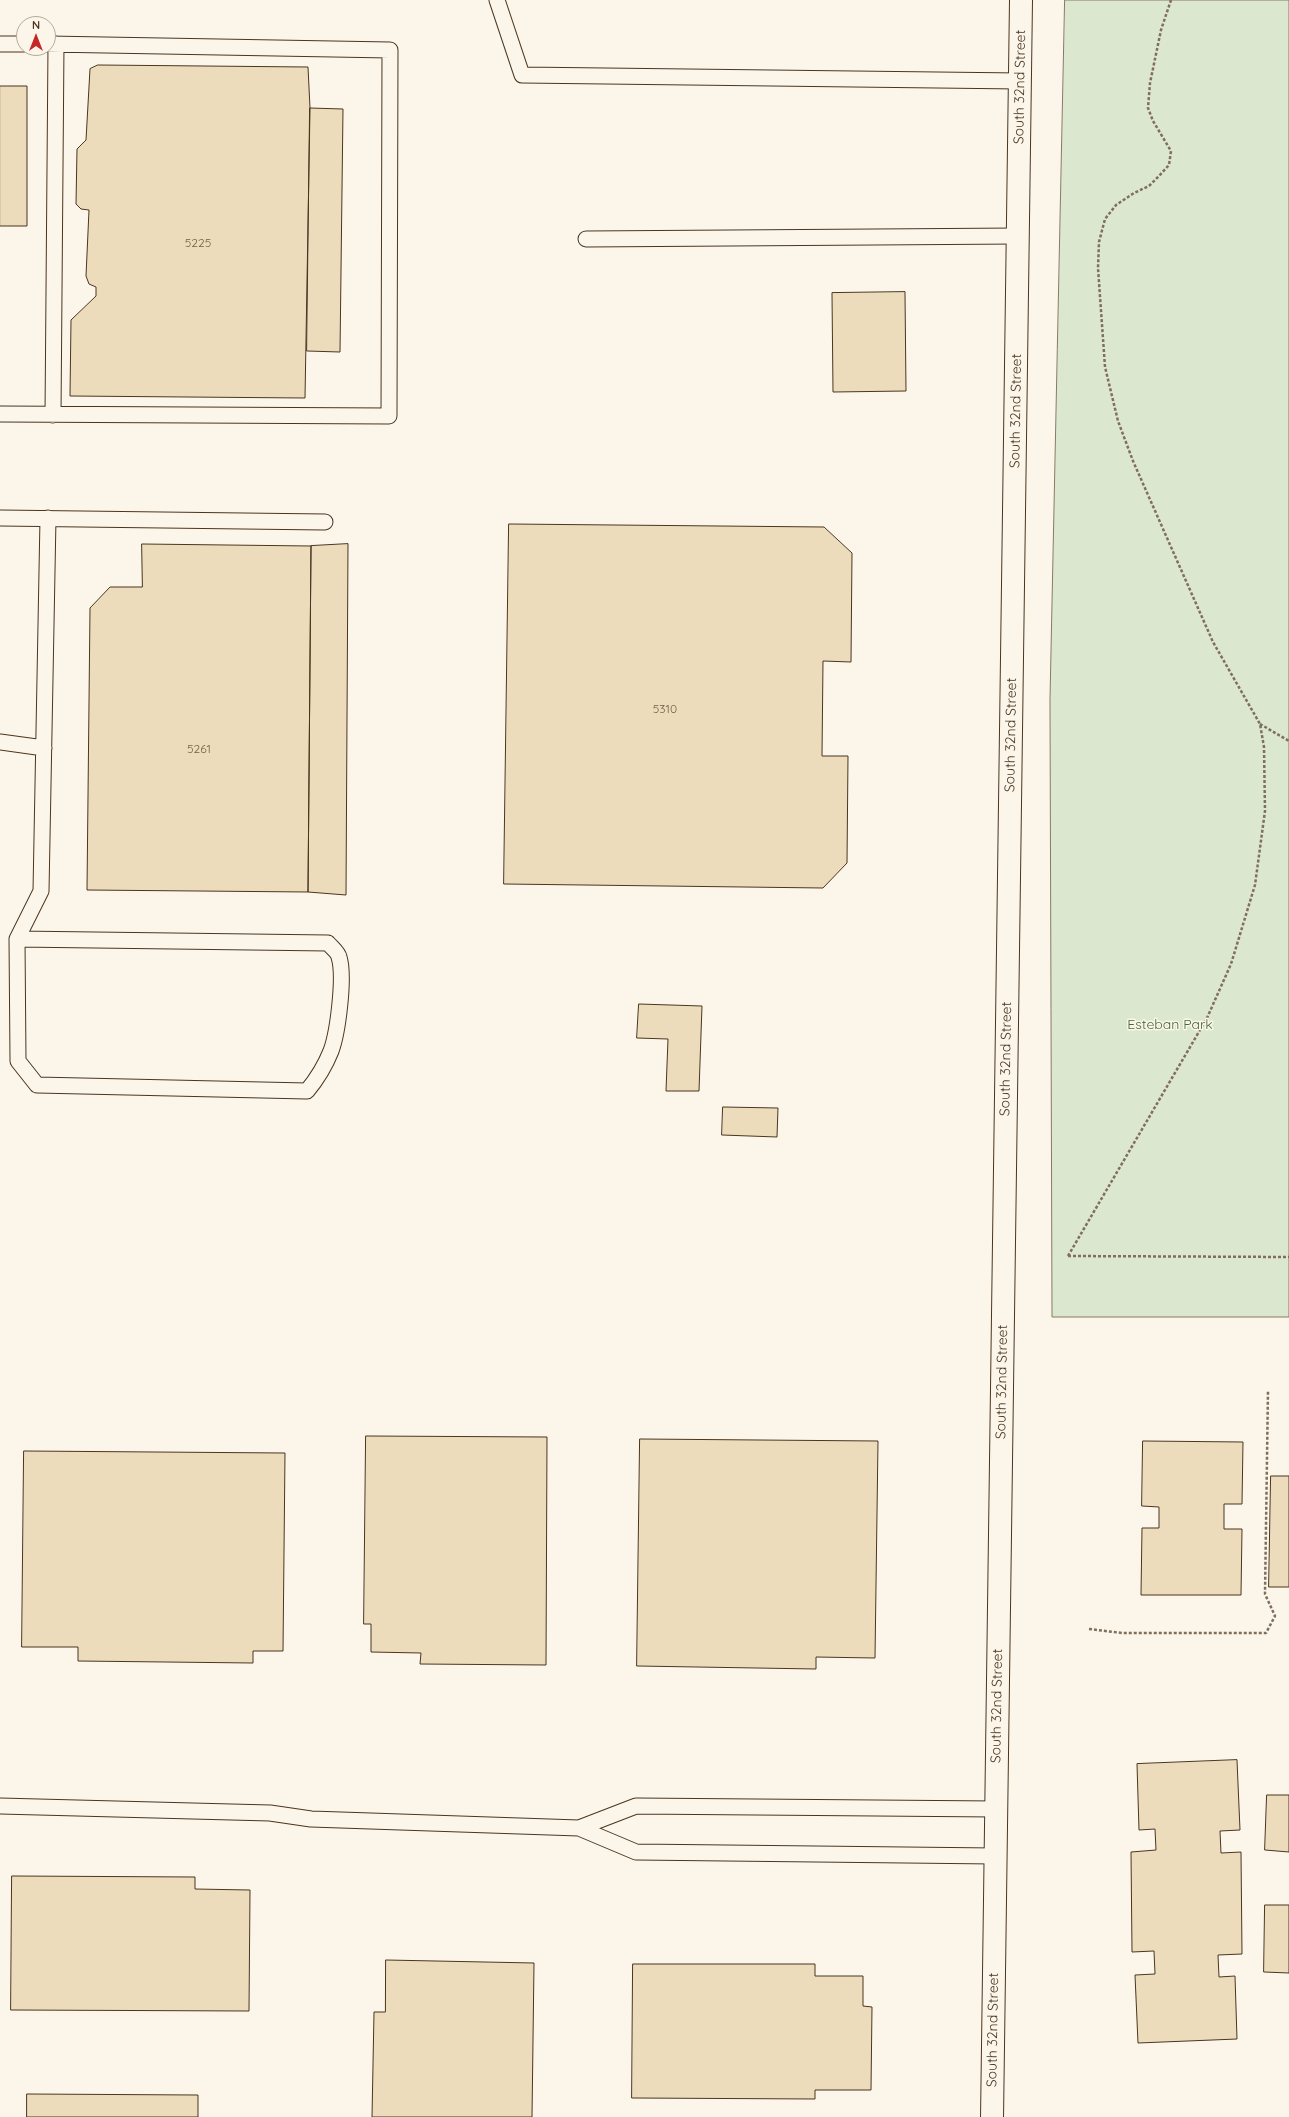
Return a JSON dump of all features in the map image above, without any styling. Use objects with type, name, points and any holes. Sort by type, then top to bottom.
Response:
[{"type":"main road","name":"South 32nd Street","points":[[992,2117],[1021,0]]},
{"type":"lane","points":[[497,0],[522,75],[1020,80]]},
{"type":"lane","points":[[0,44],[16,44]]},
{"type":"lane","points":[[0,414],[389,416],[390,50],[56,44]]},
{"type":"lane","points":[[52,56],[53,415]]},
{"type":"lane","points":[[586,239],[1018,236]]},
{"type":"lane","points":[[0,518],[325,522]]},
{"type":"lane","points":[[17,939],[328,943],[339,956],[341,984],[338,1014],[331,1051],[319,1075],[307,1091],[37,1085],[18,1061],[17,939],[41,891],[48,518]]},
{"type":"lane","points":[[0,742],[44,748]]},
{"type":"lane","points":[[0,1806],[270,1813],[311,1819],[579,1828],[636,1852],[995,1856]]},
{"type":"lane","points":[[579,1828],[636,1806],[996,1809]]},
{"type":"path","points":[[1171,0],[1161,30],[1150,83],[1148,108],[1153,121],[1171,151],[1168,165],[1149,186],[1134,193],[1116,205],[1105,219],[1099,242],[1100,321],[1105,367],[1118,421],[1132,461],[1213,642],[1260,724],[1264,747],[1266,789],[1265,811],[1255,885],[1231,964],[1207,1018],[1068,1256],[1289,1257]]},
{"type":"path","points":[[1260,724],[1289,741]]},
{"type":"path","points":[[1089,1628],[1122,1633],[1266,1633],[1275,1616],[1266,1594],[1268,1390]]},
{"type":"green space","name":"Esteban Park","points":[[1065,0],[1289,0],[1289,1317],[1052,1317],[1050,700]]},
{"type":"building","points":[[98,65],[308,67],[310,108],[305,398],[70,396],[71,320],[96,296],[96,287],[89,284],[86,276],[89,210],[81,209],[76,204],[77,149],[86,140],[90,69]]},
{"type":"building","points":[[0,86],[27,86],[27,226],[0,226]]},
{"type":"building","points":[[310,108],[343,109],[340,352],[307,351]]},
{"type":"building","points":[[905,292],[906,391],[833,392],[832,293]]},
{"type":"building","points":[[509,524],[824,527],[852,553],[851,662],[823,661],[822,756],[848,756],[847,863],[823,888],[504,884]]},
{"type":"building","points":[[142,544],[311,546],[308,892],[87,890],[90,608],[110,587],[142,587]]},
{"type":"building","points":[[348,544],[346,895],[308,892],[311,546]]},
{"type":"building","points":[[639,1004],[702,1006],[699,1091],[666,1091],[668,1039],[637,1038]]},
{"type":"building","points":[[723,1107],[778,1108],[777,1137],[722,1135]]},
{"type":"building","points":[[366,1436],[547,1437],[546,1665],[420,1664],[421,1653],[371,1652],[371,1624],[364,1624]]},
{"type":"building","points":[[640,1439],[878,1441],[875,1658],[816,1657],[816,1669],[637,1666]]},
{"type":"building","points":[[1143,1441],[1243,1442],[1242,1504],[1224,1504],[1224,1529],[1242,1529],[1241,1595],[1141,1595],[1142,1528],[1159,1528],[1159,1507],[1142,1506]]},
{"type":"building","points":[[24,1451],[285,1453],[283,1651],[253,1651],[253,1663],[78,1661],[78,1647],[22,1647]]},
{"type":"building","points":[[1271,1476],[1289,1476],[1289,1587],[1269,1587]]},
{"type":"building","points":[[1237,1760],[1240,1830],[1220,1831],[1221,1853],[1241,1852],[1242,1954],[1218,1955],[1219,1977],[1235,1976],[1237,2039],[1138,2043],[1135,1975],[1155,1974],[1154,1951],[1132,1952],[1131,1852],[1156,1850],[1155,1829],[1139,1830],[1137,1764]]},
{"type":"building","points":[[1267,1795],[1289,1795],[1289,1852],[1265,1850]]},
{"type":"building","points":[[12,1876],[195,1877],[195,1889],[250,1890],[249,2011],[11,2010]]},
{"type":"building","points":[[1265,1905],[1289,1905],[1289,1973],[1264,1972]]},
{"type":"building","points":[[386,1960],[534,1963],[532,2117],[372,2117],[374,2012],[385,2012]]},
{"type":"building","points":[[633,1964],[815,1964],[815,1976],[863,1976],[863,2006],[872,2007],[871,2090],[815,2090],[815,2099],[632,2098]]},
{"type":"building","points":[[27,2094],[198,2095],[198,2117],[27,2117]]}]
